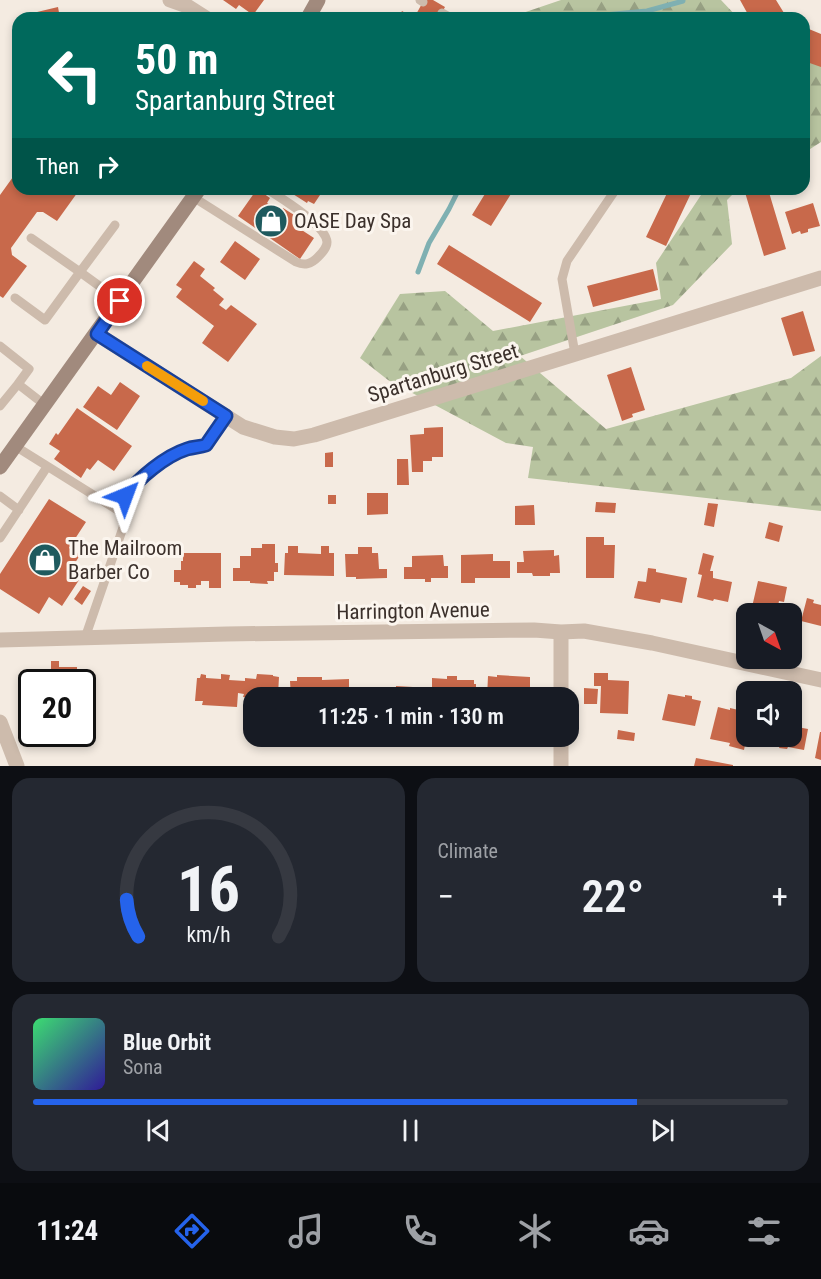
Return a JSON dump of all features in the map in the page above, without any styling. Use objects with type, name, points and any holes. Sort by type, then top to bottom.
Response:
[{"type":"main road","points":[[0,467],[195,195]]},
{"type":"street","points":[[170,0],[196,12]]},
{"type":"street","name":"Spartanburg Street","points":[[97,334],[243,427],[275,437],[294,439],[314,435],[821,278]]},
{"type":"street","name":"Harrington Avenue","points":[[0,640],[227,634],[584,631],[652,643],[821,680]]},
{"type":"street","points":[[561,632],[561,687]]},
{"type":"street","points":[[0,723],[17,766]]},
{"type":"street","points":[[561,747],[561,766]]},
{"type":"lane","points":[[199,195],[296,262],[311,263],[326,248],[327,243],[323,231],[275,195]]},
{"type":"lane","points":[[575,354],[562,279],[567,261],[612,195]]},
{"type":"lane","points":[[15,298],[45,320],[116,225]]},
{"type":"lane","points":[[32,238],[120,301]]},
{"type":"lane","points":[[0,346],[29,369],[0,406]]},
{"type":"lane","points":[[18,384],[45,405]]},
{"type":"lane","points":[[116,509],[135,483],[160,464],[186,450],[206,445],[226,416]]},
{"type":"lane","points":[[15,446],[127,516],[85,638]]},
{"type":"lane","points":[[0,538],[48,467]]},
{"type":"lane","points":[[0,496],[19,510]]},
{"type":"green space","points":[[561,0],[721,0],[732,12],[526,12]]},
{"type":"green space","points":[[810,61],[821,64],[821,142],[810,149]]},
{"type":"green space","points":[[701,195],[732,195],[727,200],[732,244],[673,305],[520,356],[606,429],[791,378],[821,356],[821,511],[528,478],[533,447],[506,443],[388,380],[360,358],[400,294],[445,291],[493,331],[661,299],[656,263]]},
{"type":"building","points":[[223,0],[264,0],[255,12],[249,12],[239,5],[236,9]]},
{"type":"building","points":[[424,0],[433,0],[445,7],[442,12],[417,12]]},
{"type":"building","points":[[740,0],[776,0],[783,12],[747,12]]},
{"type":"building","points":[[58,7],[59,12],[37,12]]},
{"type":"building","points":[[810,29],[821,34],[821,67],[810,63]]},
{"type":"building","points":[[12,178],[12,195],[76,195],[57,221],[43,212],[37,212],[11,248],[12,255],[27,266],[3,298],[0,296],[0,195]]},
{"type":"building","name":"OASE Day Spa","points":[[253,195],[266,195],[270,198],[267,203],[280,212],[283,208],[299,218],[294,225],[314,238],[300,259],[238,216]]},
{"type":"building","points":[[294,195],[320,195],[314,204],[308,201],[307,203]]},
{"type":"building","points":[[484,195],[510,195],[491,226],[472,215]]},
{"type":"building","points":[[666,195],[690,195],[666,246],[646,237]]},
{"type":"building","points":[[746,195],[770,195],[786,249],[764,256]]},
{"type":"building","points":[[813,203],[820,226],[808,229],[808,232],[801,234],[800,231],[792,234],[785,212]]},
{"type":"building","points":[[235,241],[260,259],[245,280],[220,262]]},
{"type":"building","points":[[449,245],[542,303],[530,322],[437,264]]},
{"type":"building","points":[[194,261],[205,269],[200,276],[224,299],[219,305],[226,310],[231,305],[257,324],[228,362],[202,343],[214,326],[176,297],[182,289],[176,285]]},
{"type":"building","points":[[653,269],[658,290],[593,307],[587,286]]},
{"type":"building","points":[[803,311],[815,351],[793,356],[781,318]]},
{"type":"building","points":[[631,367],[645,410],[632,414],[633,417],[622,421],[607,375]]},
{"type":"building","points":[[120,382],[140,396],[117,430],[83,407],[98,386],[111,395]]},
{"type":"building","points":[[77,408],[132,446],[114,471],[98,460],[90,470],[87,468],[81,478],[54,459],[60,451],[49,444]]},
{"type":"building","points":[[443,427],[443,457],[432,457],[432,461],[423,461],[423,472],[412,472],[410,435],[424,434],[424,428]]},
{"type":"building","points":[[333,452],[333,467],[325,467],[325,453]]},
{"type":"building","points":[[397,459],[408,459],[409,485],[397,485]]},
{"type":"building","points":[[367,493],[388,493],[388,514],[367,515]]},
{"type":"building","points":[[328,495],[336,495],[336,504],[328,504]]},
{"type":"building","points":[[49,499],[86,522],[69,548],[80,555],[70,571],[81,577],[62,606],[49,597],[39,614],[0,589],[0,574]]},
{"type":"building","points":[[596,502],[616,503],[615,513],[595,512]]},
{"type":"building","points":[[708,503],[718,504],[714,527],[704,525]]},
{"type":"building","points":[[534,505],[535,525],[515,525],[515,506]]},
{"type":"building","points":[[769,522],[783,526],[779,542],[765,538]]},
{"type":"building","points":[[586,537],[604,537],[604,545],[615,545],[614,578],[586,578]]},
{"type":"building","points":[[262,544],[275,544],[275,563],[278,563],[278,572],[274,572],[274,581],[267,581],[268,584],[233,581],[233,568],[240,568],[240,556],[251,556],[251,548],[262,548]]},
{"type":"building","points":[[288,546],[298,546],[298,553],[321,554],[321,546],[329,546],[329,553],[334,553],[334,576],[284,575],[285,553],[288,553]]},
{"type":"building","points":[[358,547],[372,547],[372,553],[378,553],[379,569],[387,569],[387,578],[346,577],[345,554],[358,554]]},
{"type":"building","points":[[554,550],[554,556],[559,555],[560,573],[550,573],[550,576],[533,576],[532,573],[517,573],[517,562],[524,562],[523,551]]},
{"type":"building","points":[[183,553],[221,553],[221,588],[209,588],[209,581],[201,581],[201,585],[196,585],[196,588],[188,588],[188,585],[174,582],[174,570],[181,570]]},
{"type":"building","points":[[703,553],[714,556],[710,571],[713,571],[713,578],[732,582],[728,602],[697,597],[702,575],[698,574]]},
{"type":"building","points":[[493,554],[493,561],[510,561],[510,578],[475,578],[475,583],[461,583],[461,555]]},
{"type":"building","points":[[443,555],[444,566],[448,566],[448,578],[431,578],[431,582],[425,582],[425,579],[404,579],[404,567],[412,567],[412,556]]},
{"type":"building","points":[[648,568],[656,569],[656,572],[687,578],[682,603],[661,599],[660,603],[634,598],[638,581],[646,582]]},
{"type":"building","points":[[758,581],[787,587],[784,602],[753,603]]},
{"type":"building","points":[[83,586],[91,591],[82,605],[74,599]]},
{"type":"building","points":[[807,598],[821,605],[821,626],[802,621]]},
{"type":"building","points":[[51,661],[59,661],[59,667],[77,667],[77,669],[51,669]]},
{"type":"building","points":[[594,673],[608,673],[608,680],[629,681],[628,714],[600,713],[601,686],[594,686]]},
{"type":"building","points":[[201,674],[206,675],[206,678],[221,679],[221,674],[230,675],[229,680],[245,681],[245,678],[256,679],[257,674],[279,677],[278,687],[243,687],[243,694],[238,693],[237,707],[202,705],[203,701],[195,701],[197,678],[200,678]]},
{"type":"building","points":[[497,675],[530,677],[530,687],[488,687],[488,676],[497,677]]},
{"type":"building","points":[[447,676],[457,676],[457,680],[474,680],[476,687],[432,687],[432,678],[447,679]]},
{"type":"building","points":[[297,677],[322,677],[322,680],[349,679],[349,687],[290,687],[290,681],[297,681]]},
{"type":"building","points":[[584,688],[598,689],[597,704],[584,704]]},
{"type":"building","points":[[668,694],[692,696],[692,699],[701,701],[695,726],[662,720]]},
{"type":"building","points":[[718,707],[736,709],[736,747],[745,747],[744,750],[729,746],[730,743],[710,739]]},
{"type":"building","points":[[802,728],[808,729],[804,750],[788,747],[802,747]]},
{"type":"building","points":[[618,730],[635,733],[634,741],[617,739]]},
{"type":"building","points":[[821,732],[821,760],[815,758]]},
{"type":"building","points":[[696,758],[733,765],[733,766],[694,766]]},
{"type":"waterway","points":[[636,12],[683,0]]},
{"type":"waterway","points":[[418,272],[429,243],[456,195]]},
{"type":"slow traffic","points":[[147,366],[203,401]]},
{"type":"place","name":"OASE Day Spa","points":[[271,221]]},
{"type":"place","name":"The Mailroom Barber Co","points":[[45,560]]},
{"type":"route","points":[[120,301],[97,334],[226,416],[206,445],[186,450],[160,464],[135,483],[125,496]]}]
